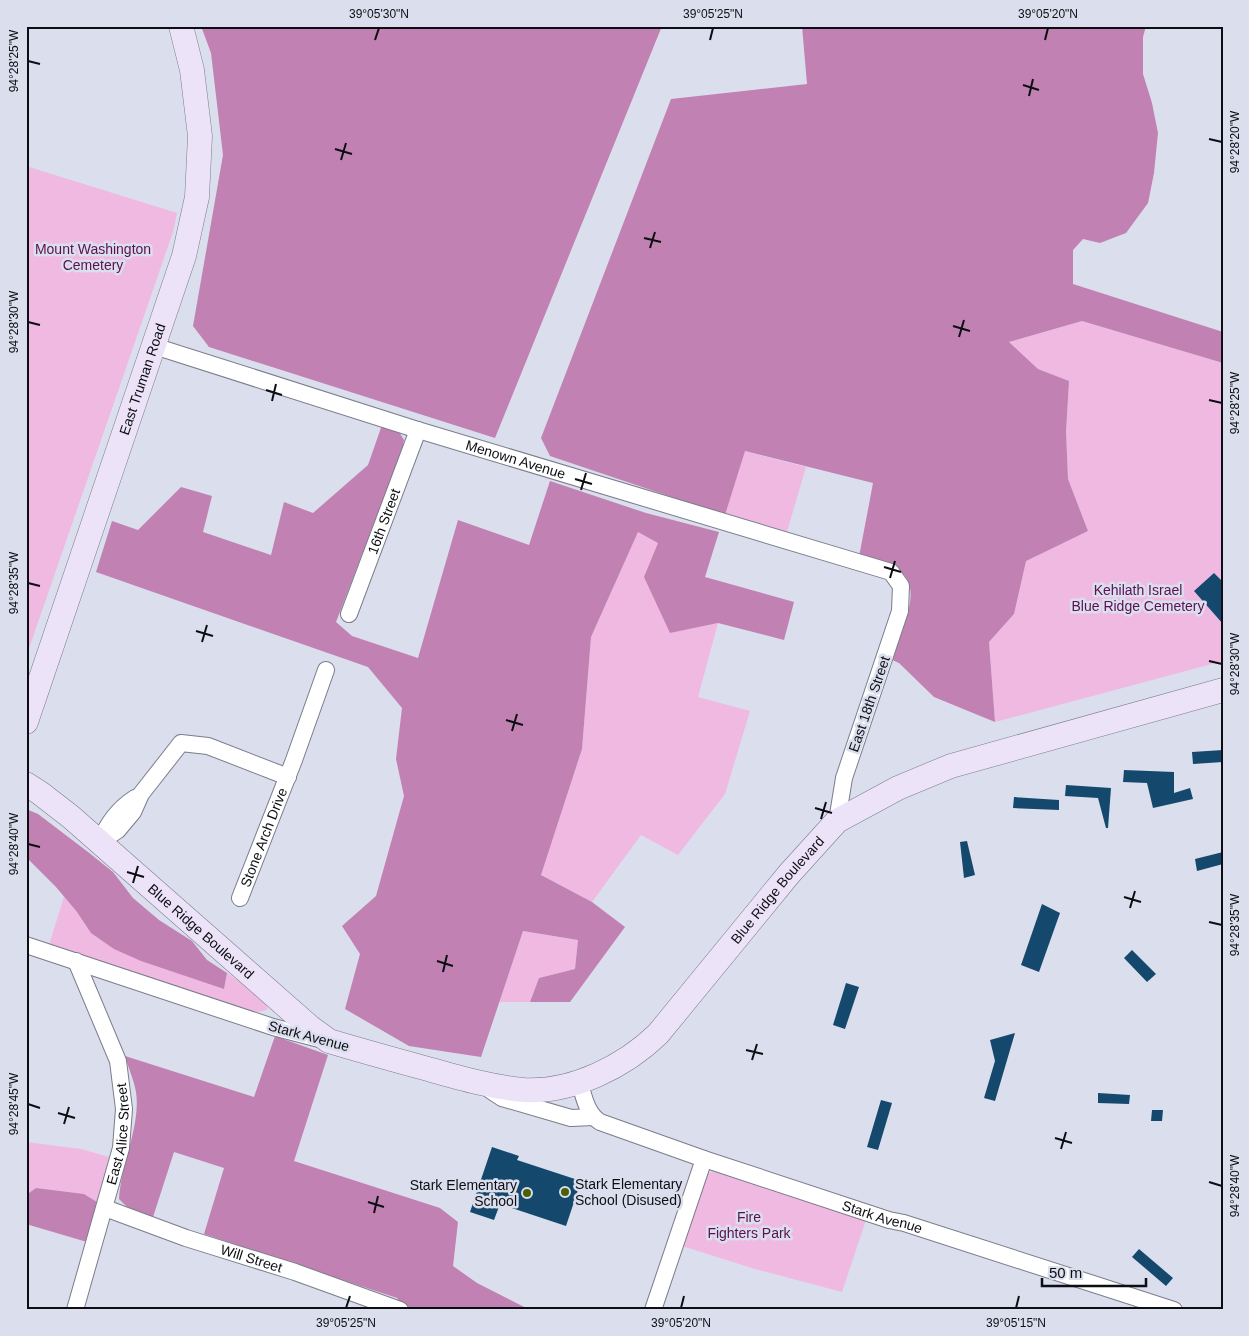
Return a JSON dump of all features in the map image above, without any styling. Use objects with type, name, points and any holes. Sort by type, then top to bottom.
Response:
[{"type":"main road","name":"East Truman Road","points":[[26,722],[184,256],[197,197],[200,136],[192,70],[181,26]]},
{"type":"main road","name":"Blue Ridge Boulevard","points":[[481,1084],[526,1090],[558,1087],[579,1081],[618,1065],[644,1047],[658,1034],[788,874],[837,821],[898,788],[951,766],[1223,690]]},
{"type":"main road","name":"Blue Ridge Boulevard","points":[[33,788],[100,842],[311,1028],[329,1041]]},
{"type":"main road","name":"Stark Avenue","points":[[329,1041],[481,1084]]},
{"type":"street","name":"Menown Avenue","points":[[154,346],[418,430],[891,572],[901,586]]},
{"type":"street","name":"16th Street","points":[[349,614],[418,430]]},
{"type":"street","name":"East 18th Street","points":[[837,821],[844,778],[900,611],[901,586]]},
{"type":"street","name":"Stone Arch Drive","points":[[240,898],[288,777],[326,670]]},
{"type":"street","name":"Stone Arch Drive","points":[[100,842],[118,830],[133,812],[141,794],[181,743],[208,746],[288,777]]},
{"type":"street","name":"Stark Avenue","points":[[26,945],[272,1027],[329,1041]]},
{"type":"street","name":"East Alice Street","points":[[75,1310],[121,1148],[124,1109],[118,1061],[76,961]]},
{"type":"street","points":[[579,1081],[587,1108],[593,1117]]},
{"type":"street","name":"Stark Avenue","points":[[481,1084],[502,1098],[571,1118],[593,1117],[600,1122],[704,1159],[1174,1310]]},
{"type":"street","points":[[653,1310],[704,1159]]},
{"type":"street","name":"Will Street","points":[[104,1208],[186,1238],[294,1272],[400,1310]]},
{"type":"green space","name":"Mount Washington Cemetery","points":[[26,166],[177,213],[173,232],[26,657]]},
{"type":"green space","name":"Kehilath Israel Blue Ridge Cemetery","points":[[1082,321],[1223,363],[1223,661],[995,722],[989,642],[1014,614],[1026,560],[1088,531],[1068,479],[1066,432],[1069,381],[1038,369],[1009,342]]},
{"type":"green space","points":[[744,451],[806,467],[786,535],[725,515]]},
{"type":"green space","points":[[638,532],[659,543],[670,633],[718,623],[698,697],[750,711],[725,794],[678,855],[641,835],[592,902],[541,875],[582,749],[591,637]]},
{"type":"green space","points":[[64,897],[77,912],[224,989],[227,973],[268,1002],[267,1010],[257,1012],[49,945]]},
{"type":"green space","points":[[523,931],[578,940],[575,969],[539,978],[530,1002],[499,1002]]},
{"type":"green space","points":[[26,1142],[81,1149],[109,1157],[97,1202],[84,1194],[36,1188],[26,1195]]},
{"type":"green space","name":"Fire Fighters Park","points":[[712,1171],[866,1220],[842,1292],[755,1269],[682,1246],[705,1177]]},
{"type":"shaded area","points":[[201,26],[662,26],[495,438],[209,347],[193,326],[223,155],[211,53]]},
{"type":"shaded area","points":[[802,26],[1146,26],[1143,37],[1143,74],[1152,103],[1158,133],[1154,173],[1148,203],[1126,233],[1100,243],[1083,239],[1073,250],[1073,284],[1223,332],[1223,363],[1082,321],[1009,342],[1038,369],[1069,381],[1066,432],[1068,479],[1088,531],[1026,561],[1014,614],[989,642],[995,722],[934,697],[899,663],[890,659],[907,615],[911,591],[908,581],[902,573],[888,566],[859,557],[873,483],[745,451],[725,515],[550,456],[541,438],[671,99],[807,84]]},
{"type":"shaded area","points":[[382,425],[399,432],[404,440],[402,450],[336,622],[352,636],[418,658],[458,520],[529,545],[550,481],[646,513],[719,532],[705,577],[794,602],[784,640],[718,623],[670,633],[644,577],[658,543],[638,532],[591,637],[582,749],[541,875],[592,902],[625,927],[570,1002],[530,1002],[539,978],[575,969],[578,940],[523,931],[481,1057],[409,1046],[345,1009],[360,954],[342,926],[376,896],[404,796],[396,759],[402,708],[368,667],[96,572],[112,521],[138,530],[181,487],[212,496],[203,532],[271,555],[284,502],[313,513],[368,465]]},
{"type":"shaded area","points":[[26,809],[38,814],[88,852],[113,872],[133,898],[159,920],[192,941],[207,960],[227,973],[224,989],[141,961],[114,949],[91,933],[77,912],[56,887],[26,857]]},
{"type":"shaded area","points":[[275,1036],[328,1055],[294,1161],[440,1208],[458,1222],[453,1266],[477,1283],[530,1310],[405,1310],[397,1298],[204,1234],[224,1168],[174,1152],[153,1217],[127,1207],[119,1199],[137,1104],[135,1087],[125,1056],[254,1097]]},
{"type":"shaded area","points":[[36,1188],[84,1194],[97,1202],[87,1242],[26,1224],[26,1195]]},
{"type":"building","points":[[1214,573],[1223,582],[1223,624],[1194,591]]},
{"type":"building","points":[[1223,750],[1223,762],[1193,764],[1192,752]]},
{"type":"building","points":[[1124,770],[1174,772],[1174,793],[1190,788],[1193,799],[1153,808],[1147,783],[1123,782]]},
{"type":"building","points":[[1066,785],[1111,788],[1108,828],[1106,828],[1098,798],[1065,796]]},
{"type":"building","points":[[1014,797],[1059,800],[1059,810],[1013,808]]},
{"type":"building","points":[[967,841],[975,875],[964,878],[960,842]]},
{"type":"building","points":[[1223,852],[1223,864],[1197,871],[1195,859]]},
{"type":"building","points":[[1042,904],[1060,913],[1039,972],[1021,965]]},
{"type":"building","points":[[1132,950],[1156,974],[1147,982],[1124,958]]},
{"type":"building","points":[[846,983],[859,987],[845,1029],[833,1025]]},
{"type":"building","points":[[1015,1033],[995,1101],[984,1098],[995,1061],[990,1040]]},
{"type":"building","points":[[1098,1093],[1130,1095],[1129,1104],[1098,1103]]},
{"type":"building","points":[[881,1100],[892,1103],[878,1150],[867,1147]]},
{"type":"building","points":[[1152,1110],[1163,1110],[1162,1121],[1151,1121]]},
{"type":"building","name":"Stark Elementary School","points":[[492,1147],[519,1156],[517,1160],[581,1181],[566,1226],[500,1204],[494,1220],[470,1212]]},
{"type":"building","points":[[1139,1249],[1173,1278],[1166,1286],[1132,1257]]},
{"type":"place","name":"Stark Elementary School (Disused)","points":[[565,1192]]},
{"type":"place","name":"Stark Elementary School","points":[[527,1193]]}]
